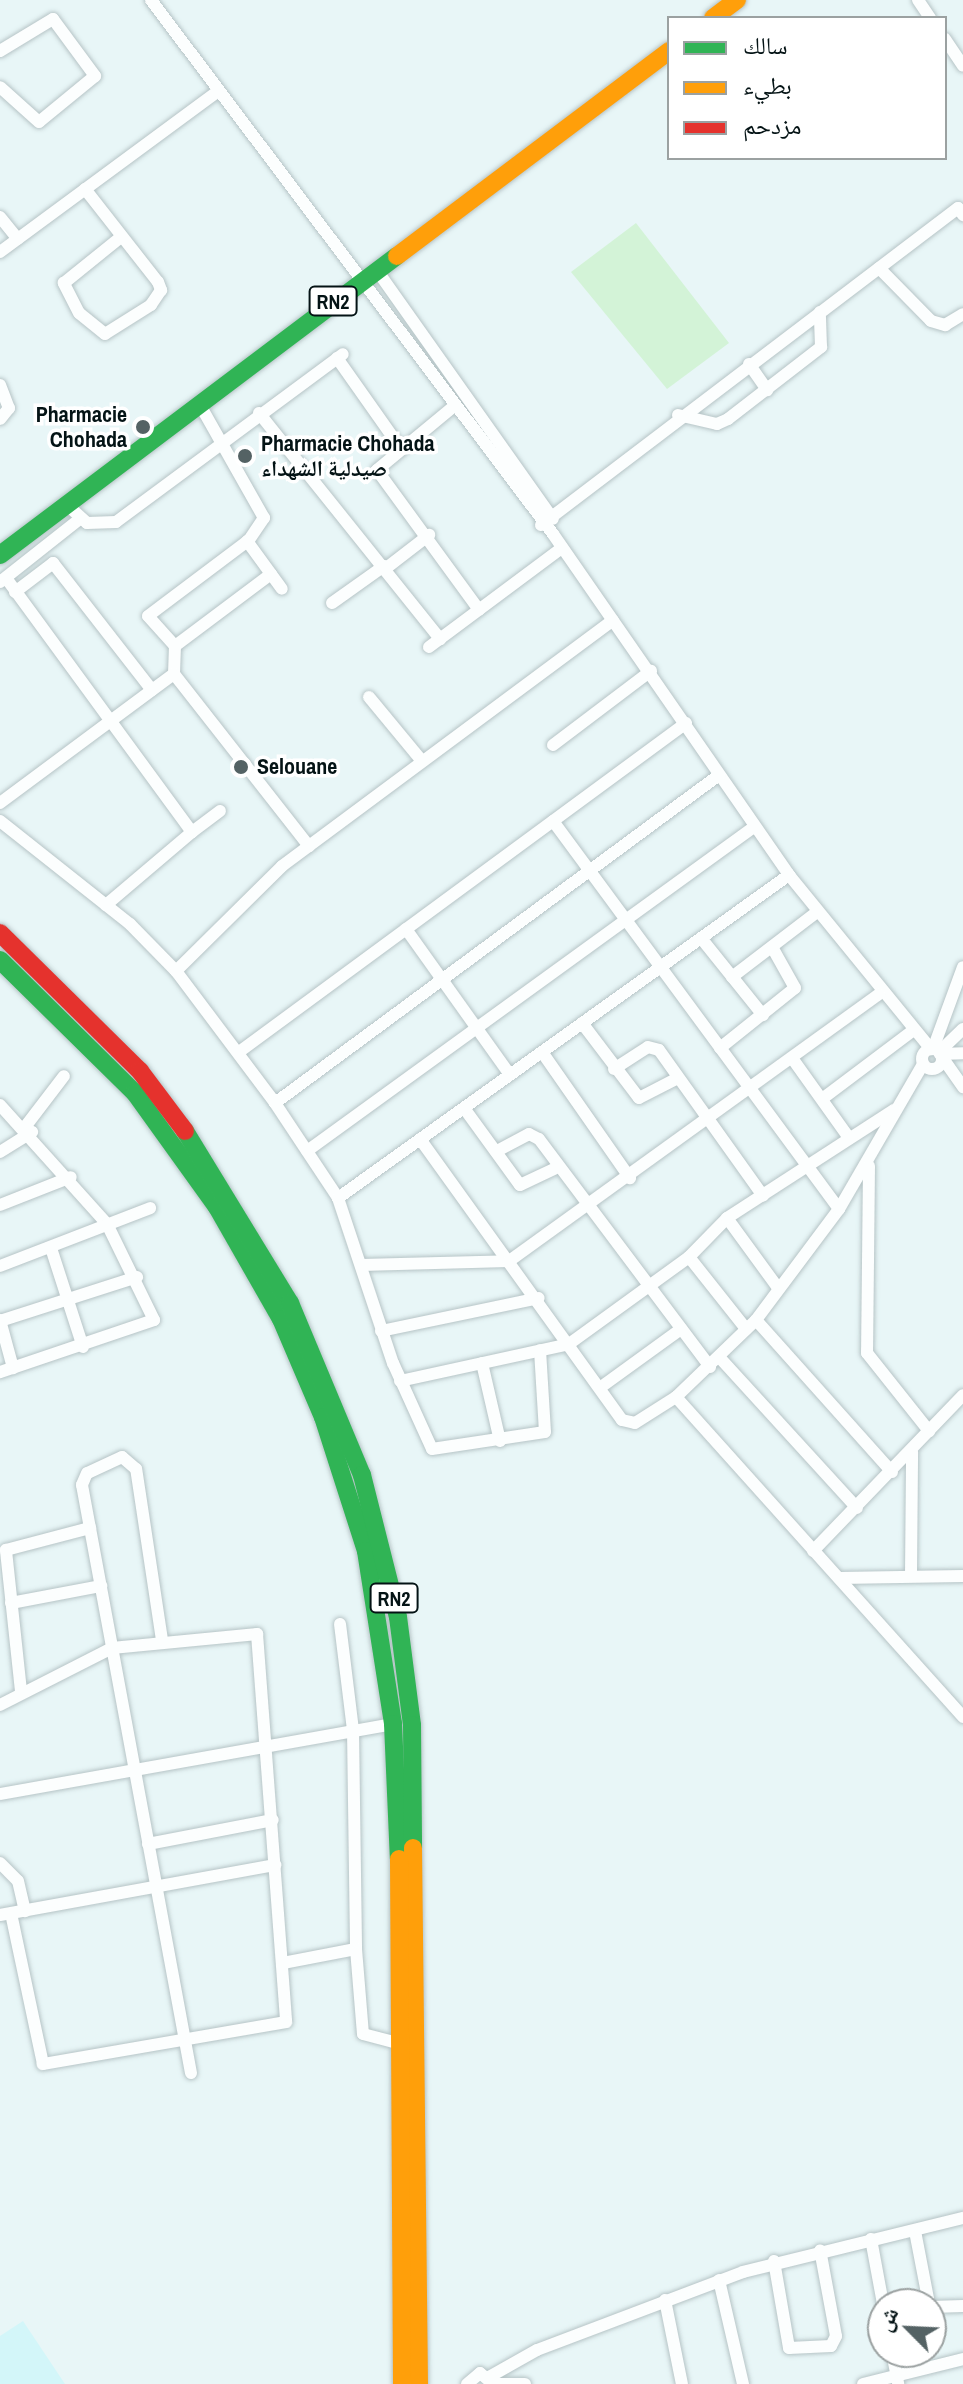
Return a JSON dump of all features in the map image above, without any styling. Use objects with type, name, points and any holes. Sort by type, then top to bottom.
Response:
[{"type":"highway","points":[[716,16],[737,0]]},
{"type":"highway","name":"RN2","points":[[0,555],[359,281],[667,52]]},
{"type":"highway","name":"RN2","points":[[0,933],[140,1071],[211,1166],[290,1303],[362,1475],[406,1666],[410,2045],[419,2384]]},
{"type":"highway","name":"RN2","points":[[0,960],[135,1093],[217,1207],[281,1319],[323,1417],[366,1551],[393,1724],[410,2045],[402,2384]]},
{"type":"street","points":[[151,0],[541,525],[553,534],[651,671],[789,875],[911,1033],[961,1083]]},
{"type":"street","points":[[0,51],[49,18],[95,70],[91,82],[39,122],[0,87]]},
{"type":"street","points":[[947,42],[962,64]]},
{"type":"street","points":[[0,252],[218,91]]},
{"type":"street","points":[[85,189],[161,290],[151,305],[105,334],[79,313],[64,283],[121,237]]},
{"type":"street","points":[[541,525],[678,415],[961,208]]},
{"type":"street","points":[[0,217],[18,239]]},
{"type":"street","points":[[879,268],[931,321],[945,325],[963,314]]},
{"type":"street","points":[[376,269],[553,515],[553,534]]},
{"type":"street","points":[[678,415],[722,423],[821,347],[820,312]]},
{"type":"street","points":[[66,504],[81,518],[116,522],[259,413],[340,356],[399,446]]},
{"type":"street","points":[[749,364],[767,390]]},
{"type":"street","points":[[0,385],[9,408],[0,419]]},
{"type":"street","points":[[199,403],[262,507],[262,526],[247,541],[148,616],[175,646],[174,674],[309,846]]},
{"type":"street","points":[[453,407],[399,446],[378,473],[429,535],[479,610]]},
{"type":"street","points":[[259,413],[384,567],[435,643],[562,548]]},
{"type":"street","points":[[81,518],[3,580],[15,592],[105,723],[192,832]]},
{"type":"street","points":[[332,603],[429,535]]},
{"type":"street","points":[[247,541],[282,589]]},
{"type":"street","points":[[15,592],[53,563],[152,690]]},
{"type":"street","points":[[175,646],[271,574]]},
{"type":"street","points":[[176,971],[309,846],[613,620]]},
{"type":"street","points":[[553,745],[651,671]]},
{"type":"street","points":[[0,803],[174,674]]},
{"type":"street","points":[[369,697],[422,761]]},
{"type":"street","points":[[239,1052],[686,723]]},
{"type":"street","points":[[275,1103],[719,775]]},
{"type":"street","points":[[106,905],[220,811]]},
{"type":"street","points":[[0,821],[106,905],[176,971],[275,1103],[338,1198],[400,1381],[436,1451],[500,1441],[548,1429],[540,1350]]},
{"type":"street","points":[[553,821],[839,1209]]},
{"type":"street","points":[[307,1151],[479,1030],[754,827]]},
{"type":"street","points":[[338,1198],[789,875]]},
{"type":"street","points":[[732,977],[817,912]]},
{"type":"street","points":[[406,929],[510,1075]]},
{"type":"street","points":[[701,938],[763,1015]]},
{"type":"street","points":[[720,1048],[795,988],[772,947]]},
{"type":"street","points":[[933,1058],[962,973]]},
{"type":"street","points":[[361,1265],[509,1261],[590,1208],[879,994]]},
{"type":"street","points":[[582,1023],[614,1069],[646,1100],[678,1078]]},
{"type":"street","points":[[420,1139],[539,1298],[627,1423],[676,1397],[720,1358],[751,1324],[839,1209],[869,1163],[894,1110],[933,1058],[963,1029]]},
{"type":"street","points":[[822,1099],[911,1033]]},
{"type":"street","points":[[614,1069],[652,1048],[678,1078],[763,1196]]},
{"type":"street","points":[[542,1052],[630,1178]]},
{"type":"street","points":[[933,1058],[963,1053]]},
{"type":"street","points":[[792,1058],[849,1138]]},
{"type":"street","points":[[0,1152],[29,1129],[64,1076]]},
{"type":"street","points":[[0,1105],[29,1129],[107,1224],[137,1277],[152,1323],[0,1372]]},
{"type":"street","points":[[464,1108],[520,1185],[558,1167]]},
{"type":"street","points":[[400,1381],[569,1344],[689,1257],[727,1218],[894,1110]]},
{"type":"street","points":[[497,1151],[534,1135],[710,1367]]},
{"type":"street","points":[[869,1163],[867,1353],[929,1431]]},
{"type":"street","points":[[0,1205],[71,1177]]},
{"type":"street","points":[[0,1266],[150,1208]]},
{"type":"street","points":[[727,1218],[778,1288]]},
{"type":"street","points":[[51,1248],[83,1347]]},
{"type":"street","points":[[689,1257],[892,1472]]},
{"type":"street","points":[[13,1368],[0,1320],[70,1303],[137,1277]]},
{"type":"street","points":[[381,1331],[539,1298]]},
{"type":"street","points":[[601,1387],[681,1329]]},
{"type":"street","points":[[720,1358],[857,1508]]},
{"type":"street","points":[[482,1363],[500,1441]]},
{"type":"street","points":[[813,1551],[912,1452],[963,1395]]},
{"type":"street","points":[[676,1397],[963,1717]]},
{"type":"street","points":[[911,1576],[912,1452]]},
{"type":"street","points":[[162,1640],[136,1469],[127,1457],[83,1479],[191,2073]]},
{"type":"street","points":[[21,1691],[6,1550],[90,1528]]},
{"type":"street","points":[[839,1578],[963,1576]]},
{"type":"street","points":[[11,1603],[101,1586]]},
{"type":"street","points":[[340,1624],[353,1730],[356,1949],[363,2034],[410,2045]]},
{"type":"street","points":[[0,1705],[21,1691],[112,1648],[162,1640],[257,1634],[273,1820],[283,1963],[286,2022],[43,2064],[6,1914],[276,1865]]},
{"type":"street","points":[[0,1794],[393,1724]]},
{"type":"street","points":[[148,1844],[273,1820]]},
{"type":"street","points":[[0,1863],[18,1881],[25,1911]]},
{"type":"street","points":[[283,1963],[356,1949]]},
{"type":"street","points":[[467,2384],[475,2374],[489,2377],[665,2300],[774,2261],[962,2222]]},
{"type":"street","points":[[915,2231],[926,2288]]},
{"type":"street","points":[[871,2239],[880,2288]]},
{"type":"street","points":[[774,2261],[789,2348],[831,2346],[836,2336],[820,2250]]},
{"type":"street","points":[[719,2280],[743,2384]]},
{"type":"street","points":[[665,2300],[682,2384]]},
{"type":"street","points":[[863,2384],[897,2380],[963,2359]]},
{"type":"street","points":[[489,2377],[493,2384],[525,2384]]},
{"type":"shaded area","points":[[23,2321],[65,2384],[0,2384],[0,2336]]},
{"type":"green space","points":[[636,223],[729,343],[667,389],[571,272]]},
{"type":"traffic: fast","points":[[0,555],[397,256]]},
{"type":"traffic: fast","points":[[0,960],[135,1093],[217,1207],[281,1319],[323,1417],[366,1551],[393,1724],[399,1859]]},
{"type":"traffic: fast","points":[[185,1131],[290,1303],[362,1475],[398,1617],[412,1725],[413,1848]]},
{"type":"traffic: slow","points":[[716,16],[737,0]]},
{"type":"traffic: slow","points":[[397,256],[667,53]]},
{"type":"traffic: slow","points":[[413,1848],[419,2384]]},
{"type":"traffic: slow","points":[[399,1859],[402,2384]]},
{"type":"traffic: jam","points":[[0,933],[140,1071],[185,1131]]},
{"type":"place","name":"Pharmacie Chohada","points":[[143,427]]},
{"type":"place","name":"Pharmacie Chohada صيدلية الشهداء","points":[[245,456]]},
{"type":"place","name":"Selouane","points":[[241,767]]}]
